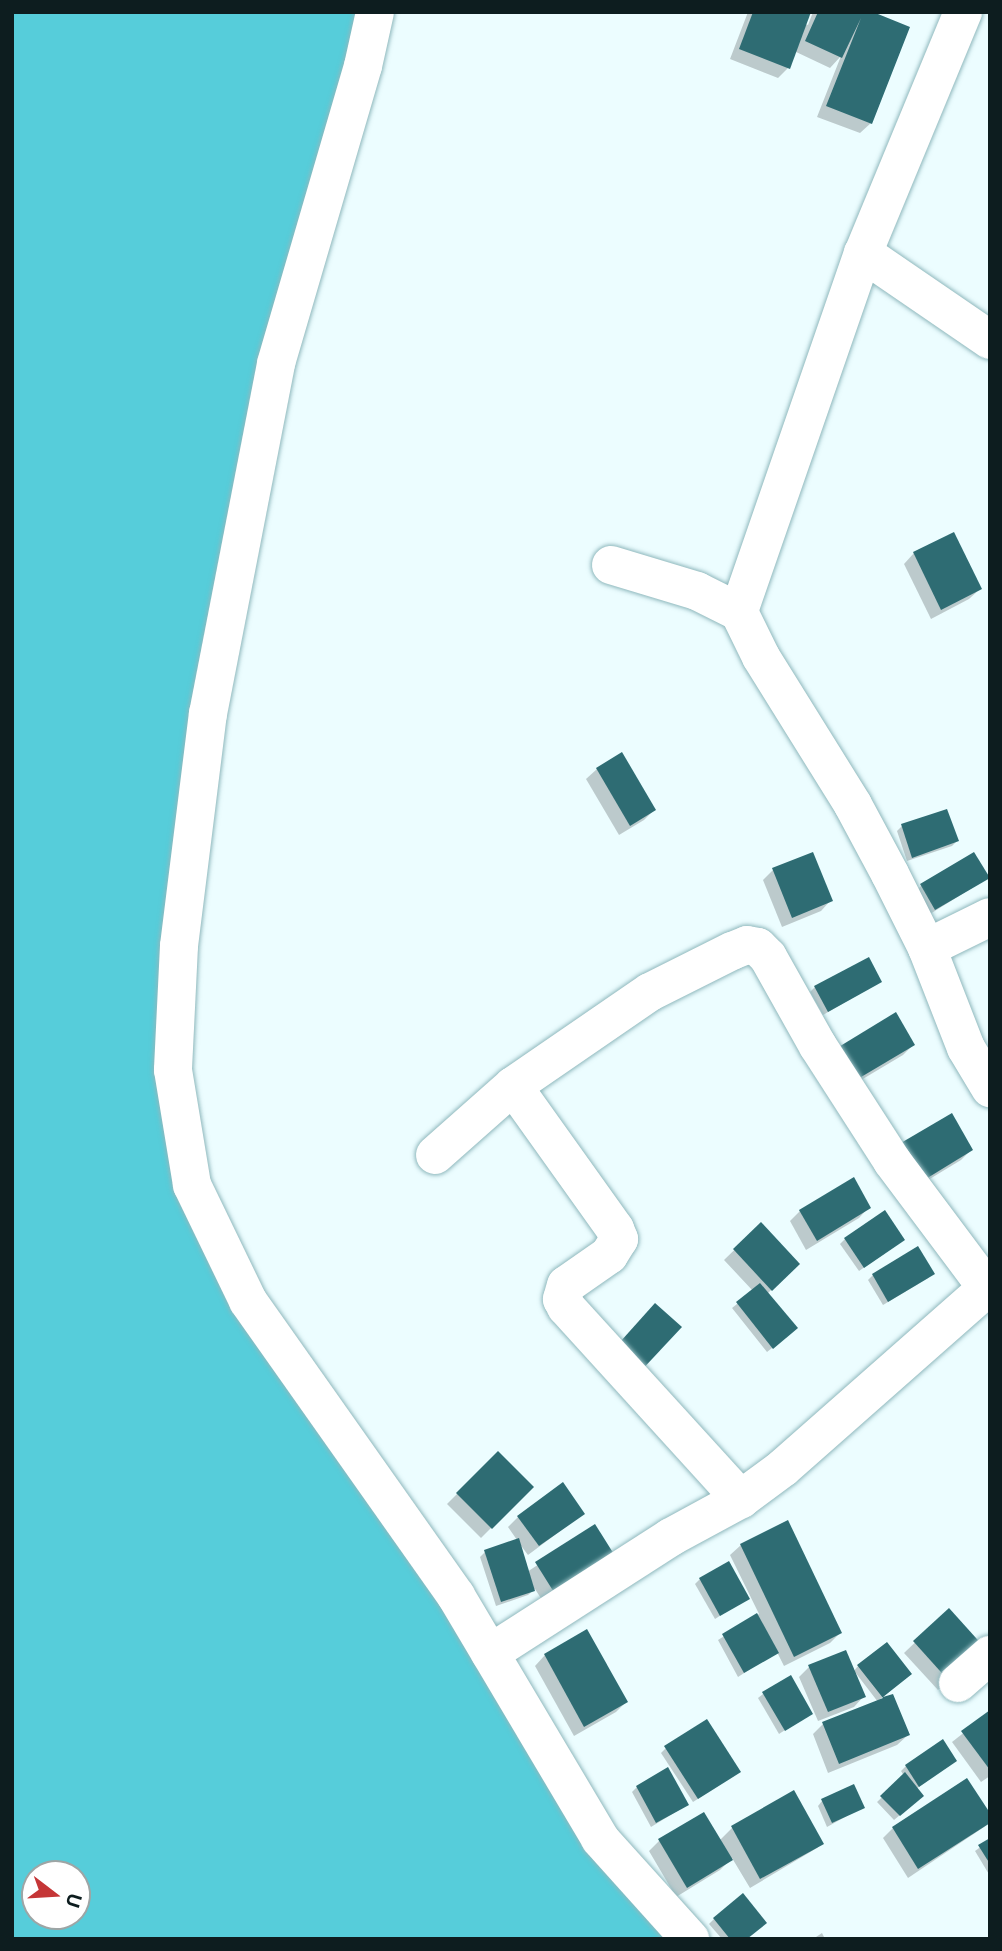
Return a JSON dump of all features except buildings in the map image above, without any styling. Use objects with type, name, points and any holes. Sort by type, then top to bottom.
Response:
[{"type":"street","points":[[375,12],[363,66],[276,365],[208,713],[179,946],[173,1070],[192,1185],[248,1301],[456,1596],[600,1839],[690,1939]]},
{"type":"street","points":[[739,612],[863,253],[963,12]]},
{"type":"street","points":[[863,253],[990,340]]},
{"type":"street","points":[[611,565],[697,591],[739,612],[761,657],[853,805],[927,948],[978,1039],[990,1088]]},
{"type":"street","points":[[927,948],[990,917]]},
{"type":"street","points":[[435,1155],[513,1086],[650,992],[732,951],[747,946],[758,947],[768,957],[818,1046],[892,1161],[987,1288],[783,1468],[741,1499],[671,1536],[490,1653]]},
{"type":"street","points":[[513,1086],[615,1229],[619,1239],[609,1255],[566,1284],[562,1299],[566,1307],[741,1499]]},
{"type":"street","points":[[958,1683],[990,1655]]},
{"type":"shaded area","points":[[12,12],[375,12],[276,364],[173,1070],[248,1301],[690,1939],[12,1939]]}]
